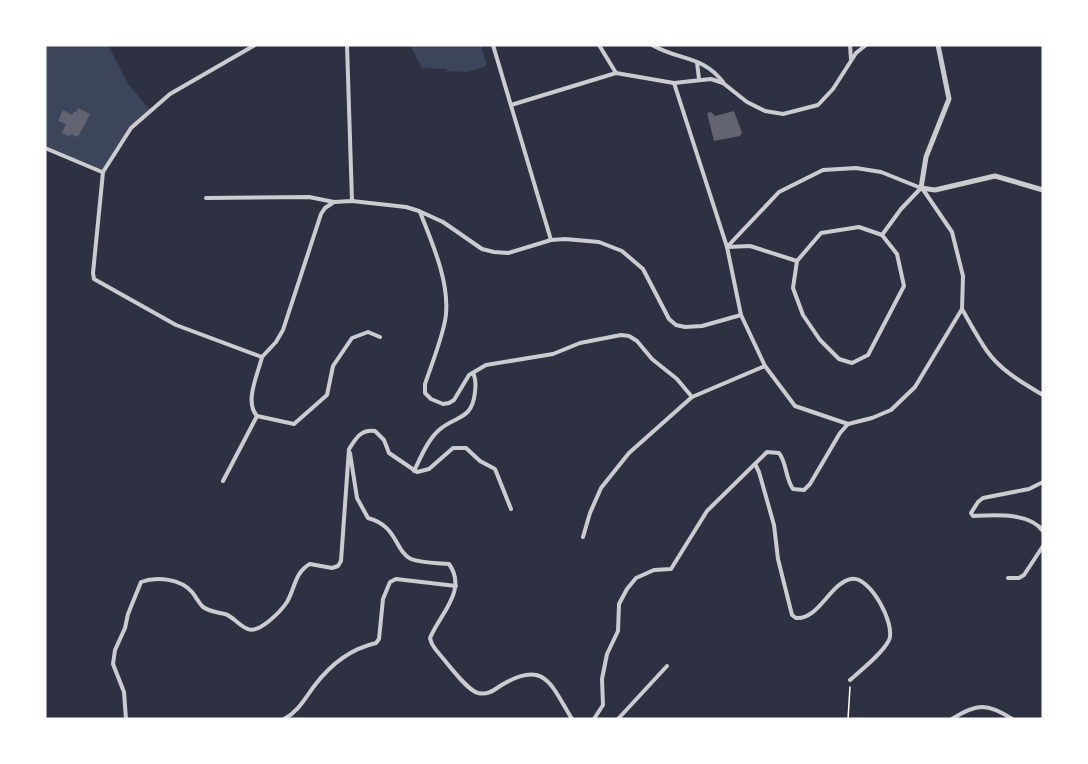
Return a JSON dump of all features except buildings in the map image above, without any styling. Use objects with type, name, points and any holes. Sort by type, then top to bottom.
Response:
[{"type":"street","points":[[255,45],[170,94],[130,128],[103,172],[93,273],[94,279],[176,325],[262,357]]},
{"type":"street","points":[[347,45],[352,201]]},
{"type":"street","points":[[493,45],[551,240]]},
{"type":"street","points":[[599,45],[616,73]]},
{"type":"street","points":[[652,45],[667,53],[711,68],[723,83],[747,102],[765,111],[783,114],[818,105],[833,89],[851,60],[866,45]]},
{"type":"street","points":[[850,45],[851,60]]},
{"type":"street","points":[[882,235],[900,209],[921,188],[926,157],[949,99],[938,45]]},
{"type":"street","points":[[697,62],[699,79]]},
{"type":"street","points":[[511,105],[616,73],[674,83],[699,79],[711,79],[723,83]]},
{"type":"street","points":[[674,83],[728,247],[741,315],[765,366],[795,406],[848,424],[891,410],[927,369],[962,309],[963,276],[952,232],[921,188]]},
{"type":"street","points":[[45,148],[103,172]]},
{"type":"street","points":[[728,247],[779,192],[823,170],[856,168],[881,172],[921,188],[935,190],[995,176],[1043,190]]},
{"type":"street","points":[[206,198],[301,196],[334,202],[352,201],[406,207],[443,222],[482,249],[494,252],[508,253],[551,240],[582,239],[599,242],[622,250],[643,269],[669,319],[676,325],[702,326],[741,315]]},
{"type":"street","points":[[334,202],[321,214],[283,330],[262,357],[251,405],[257,416],[294,424],[327,395],[333,366],[352,338],[368,332],[380,337]]},
{"type":"street","points":[[419,211],[442,274],[447,299],[447,316],[425,384],[425,393],[431,399],[443,404],[454,400],[466,378],[486,365],[553,354],[580,343],[621,335],[629,336],[637,341],[652,359],[677,379],[692,397]]},
{"type":"street","points":[[859,226],[882,235],[897,254],[904,286],[868,354],[852,363],[839,359],[832,353],[803,315],[793,288],[797,261],[821,233],[859,226]]},
{"type":"street","points":[[728,247],[750,246],[797,261]]},
{"type":"street","points":[[962,309],[987,352],[997,363],[1016,379],[1043,395]]},
{"type":"street","points":[[583,537],[600,488],[629,453],[692,397],[765,366]]},
{"type":"street","points":[[414,471],[435,434],[470,411],[476,378],[473,373]]},
{"type":"street","points":[[223,481],[257,416]]},
{"type":"street","points":[[594,719],[603,705],[602,679],[608,654],[618,631],[619,604],[636,578],[654,570],[671,569],[706,511],[767,453],[779,453],[783,457],[789,484],[793,489],[804,490],[848,424]]},
{"type":"street","points":[[126,719],[124,692],[113,664],[115,650],[141,582],[150,579],[179,582],[192,591],[205,609],[225,614],[252,631],[261,627],[281,610],[303,568],[310,564],[338,567],[341,561],[349,449],[359,434],[367,430],[375,431],[384,440],[390,453],[414,471],[424,472],[453,448],[466,448],[480,461],[495,469],[511,509]]},
{"type":"street","points":[[349,449],[357,498],[368,518],[377,520],[388,528],[412,559],[449,564],[454,571],[456,586],[454,597],[430,638],[436,650],[477,693],[489,693],[511,679],[530,674],[545,678],[558,692],[572,719]]},
{"type":"street","points":[[755,464],[774,525],[778,559],[792,615],[796,618],[804,617],[842,584],[849,579],[856,578],[868,585],[890,626],[889,640],[850,680]]},
{"type":"street","points":[[1043,482],[1029,489],[983,498],[971,513],[973,516],[995,514],[1022,518],[1035,523],[1043,531]]},
{"type":"street","points":[[1008,578],[1019,578],[1024,575],[1043,546]]},
{"type":"street","points":[[284,719],[295,714],[315,684],[345,655],[376,643],[379,639],[383,599],[390,582],[396,579],[456,586]]},
{"type":"street","points":[[618,719],[667,666]]},
{"type":"street","points":[[952,719],[977,708],[989,707],[996,708],[1012,719]]},
{"type":"path","points":[[848,719],[850,680]]},
{"type":"shaded area","points":[[45,45],[108,45],[128,84],[151,111],[131,128],[103,172],[45,148]]},
{"type":"shaded area","points":[[410,45],[481,45],[487,66],[467,72],[422,68]]}]
